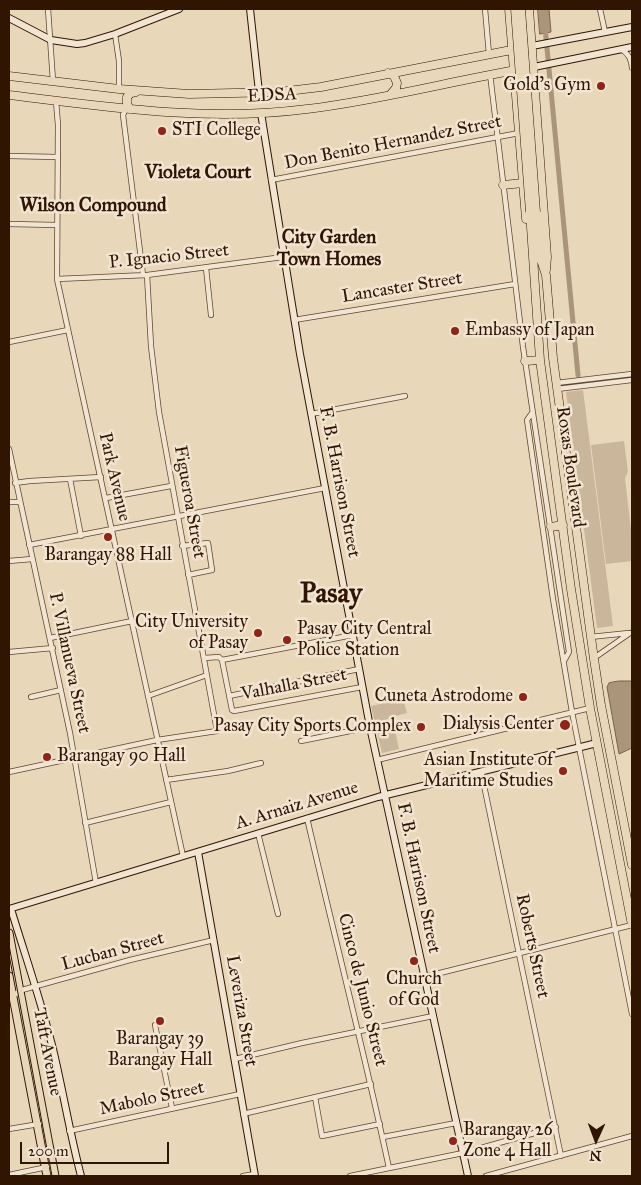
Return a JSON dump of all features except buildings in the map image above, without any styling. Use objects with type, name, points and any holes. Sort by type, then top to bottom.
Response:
[{"type":"highway","name":"Roxas Boulevard","points":[[521,9],[540,360],[562,525],[590,708],[632,925]]},
{"type":"highway","points":[[511,11],[520,18],[527,15],[529,10]]},
{"type":"highway","points":[[529,10],[532,46],[538,66],[536,90],[547,257],[546,275]]},
{"type":"highway","name":"Roxas Boulevard","points":[[511,11],[533,212],[540,257],[546,275],[557,386],[590,637],[601,705],[632,865]]},
{"type":"highway","points":[[511,11],[512,49],[523,183],[530,258],[534,275]]},
{"type":"highway","name":"EDSA","points":[[9,76],[120,89],[189,94],[304,90],[532,46]]},
{"type":"highway","name":"EDSA","points":[[9,95],[128,109],[191,114],[261,113],[307,109],[390,95],[538,66]]},
{"type":"highway","points":[[386,73],[394,76],[397,80],[396,88],[390,95]]},
{"type":"highway","points":[[516,91],[520,85],[527,83],[534,86],[536,90]]},
{"type":"highway","points":[[128,109],[128,95],[134,92],[145,91]]},
{"type":"highway","points":[[503,185],[523,183]]},
{"type":"highway","points":[[525,361],[540,360]]},
{"type":"highway","points":[[551,527],[562,525]]},
{"type":"main road","points":[[9,18],[51,40],[77,44],[115,34],[179,9]]},
{"type":"main road","points":[[250,9],[259,92]]},
{"type":"main road","points":[[532,46],[632,27]]},
{"type":"main road","points":[[538,66],[632,47]]},
{"type":"main road","name":"F. B. Harrison Street","points":[[261,113],[294,320],[362,687],[468,1176]]},
{"type":"main road","name":"A. Arnaiz Avenue","points":[[10,909],[385,795],[597,743]]},
{"type":"main road","name":"Leveriza Street","points":[[198,852],[255,1175]]},
{"type":"main road","points":[[10,909],[36,987],[53,1049],[81,1176]]},
{"type":"main road","name":"Taft Avenue","points":[[9,933],[49,1167],[47,1176]]},
{"type":"main road","name":"Taft Avenue","points":[[9,976],[11,998],[41,1123]]},
{"type":"main road","name":"Taft Avenue","points":[[49,1167],[55,1176]]},
{"type":"street","points":[[48,9],[53,81]]},
{"type":"street","points":[[485,9],[489,54]]},
{"type":"street","points":[[600,9],[605,32]]},
{"type":"street","points":[[115,34],[119,61],[120,89]]},
{"type":"street","points":[[621,49],[630,57],[632,68]]},
{"type":"street","points":[[490,74],[514,284],[569,652],[564,661]]},
{"type":"street","name":"Park Avenue","points":[[56,101],[58,125],[57,279],[183,856]]},
{"type":"street","name":"Figueroa Street","points":[[128,109],[123,115],[145,275],[153,372],[171,486],[218,731],[157,740]]},
{"type":"street","name":"Don Benito Hernandez Street","points":[[271,180],[519,133]]},
{"type":"street","points":[[9,156],[58,157]]},
{"type":"street","points":[[9,224],[57,225]]},
{"type":"street","name":"P. Ignacio Street","points":[[57,279],[145,275],[283,257]]},
{"type":"street","points":[[206,268],[211,315]]},
{"type":"street","name":"Lancaster Street","points":[[294,320],[514,284]]},
{"type":"street","points":[[9,342],[68,330]]},
{"type":"street","points":[[557,386],[632,374]]},
{"type":"street","points":[[587,380],[588,386]]},
{"type":"street","points":[[557,386],[588,386],[632,380]]},
{"type":"street","points":[[311,414],[406,396]]},
{"type":"street","points":[[532,412],[527,420],[553,599],[578,747],[632,1014]]},
{"type":"street","name":"P. Villanueva Street","points":[[9,449],[53,648],[75,758],[96,883]]},
{"type":"street","points":[[16,483],[101,477]]},
{"type":"street","points":[[70,479],[81,536]]},
{"type":"street","points":[[106,498],[171,486]]},
{"type":"street","points":[[29,546],[325,488]]},
{"type":"street","points":[[9,502],[20,502]]},
{"type":"street","points":[[182,546],[208,542],[212,570],[188,575]]},
{"type":"street","points":[[9,561],[32,559]]},
{"type":"street","points":[[50,638],[132,621]]},
{"type":"street","points":[[590,637],[631,633]]},
{"type":"street","points":[[594,659],[631,633]]},
{"type":"street","points":[[204,658],[218,657],[222,660],[353,635]]},
{"type":"street","points":[[9,652],[53,648]]},
{"type":"street","points":[[222,660],[229,696],[359,669]]},
{"type":"street","points":[[148,696],[207,675]]},
{"type":"street","name":"Valhalla Street","points":[[229,696],[232,710],[237,710],[362,687]]},
{"type":"street","points":[[31,697],[61,690]]},
{"type":"street","points":[[377,760],[590,708]]},
{"type":"street","points":[[301,741],[370,727]]},
{"type":"street","points":[[9,772],[157,740]]},
{"type":"street","points":[[166,780],[228,771],[261,763]]},
{"type":"street","name":"Roberts Street","points":[[481,771],[561,1156]]},
{"type":"street","points":[[85,823],[171,802]]},
{"type":"street","name":"Cinco de Junio Street","points":[[307,818],[372,1084],[389,1168]]},
{"type":"street","points":[[258,833],[278,914]]},
{"type":"street","points":[[424,977],[632,925]]},
{"type":"street","name":"Lucban Street","points":[[11,998],[20,992],[130,960],[214,940]]},
{"type":"street","points":[[235,1059],[433,1016]]},
{"type":"street","points":[[155,1025],[172,1108]]},
{"type":"street","points":[[243,1114],[372,1084]]},
{"type":"street","name":"Mabolo Street","points":[[70,1131],[240,1094]]},
{"type":"street","points":[[315,1097],[322,1136],[380,1124]]},
{"type":"street","points":[[9,1129],[41,1123]]},
{"type":"street","points":[[383,1137],[456,1123]]},
{"type":"street","points":[[350,1176],[463,1153],[556,1127]]},
{"type":"street","points":[[486,1176],[632,1136]]},
{"type":"street","points":[[9,1175],[49,1167]]},
{"type":"street","points":[[243,1176],[255,1175]]},
{"type":"shaded area","points":[[538,9],[549,9],[551,32],[540,34]]},
{"type":"shaded area","points":[[583,390],[613,626],[597,628],[566,392]]},
{"type":"shaded area","points":[[624,441],[628,472],[625,478],[632,539],[632,561],[606,564],[591,445]]},
{"type":"shaded area","points":[[632,681],[632,748],[619,754],[607,687],[609,683]]},
{"type":"shaded area","points":[[403,699],[407,713],[392,717],[399,749],[382,753],[371,706]]},
{"type":"waterway","points":[[545,27],[578,375]]},
{"type":"tram line","points":[[9,945],[52,1176]]},
{"type":"place","name":"Gold's Gym","points":[[601,86]]},
{"type":"place","name":"STI College","points":[[162,131]]},
{"type":"place","name":"Embassy of Japan","points":[[455,331]]},
{"type":"place","name":"Barangay 88 Hall","points":[[108,537]]},
{"type":"place","name":"City University of Pasay","points":[[258,633]]},
{"type":"place","name":"Pasay City Central Police Station","points":[[287,640]]},
{"type":"place","name":"Cuneta Astrodome","points":[[523,697]]},
{"type":"place","name":"Dialysis Center","points":[[565,725]]},
{"type":"place","name":"Pasay City Sports Complex","points":[[421,727]]},
{"type":"place","name":"Barangay 90 Hall","points":[[47,757]]},
{"type":"place","name":"Asian Institute of Maritime Studies","points":[[563,771]]},
{"type":"place","name":"Church of God","points":[[414,961]]},
{"type":"place","name":"Barangay 39 Barangay Hall","points":[[160,1021]]},
{"type":"place","name":"Barangay 26 Zone 4 Hall","points":[[453,1141]]},
{"type":"district","name":"Violeta Court","points":[[198,173]]},
{"type":"district","name":"Wilson Compound","points":[[93,206]]},
{"type":"district","name":"City Garden Town Homes","points":[[329,249]]},
{"type":"district","name":"Pasay","points":[[331,595]]}]
